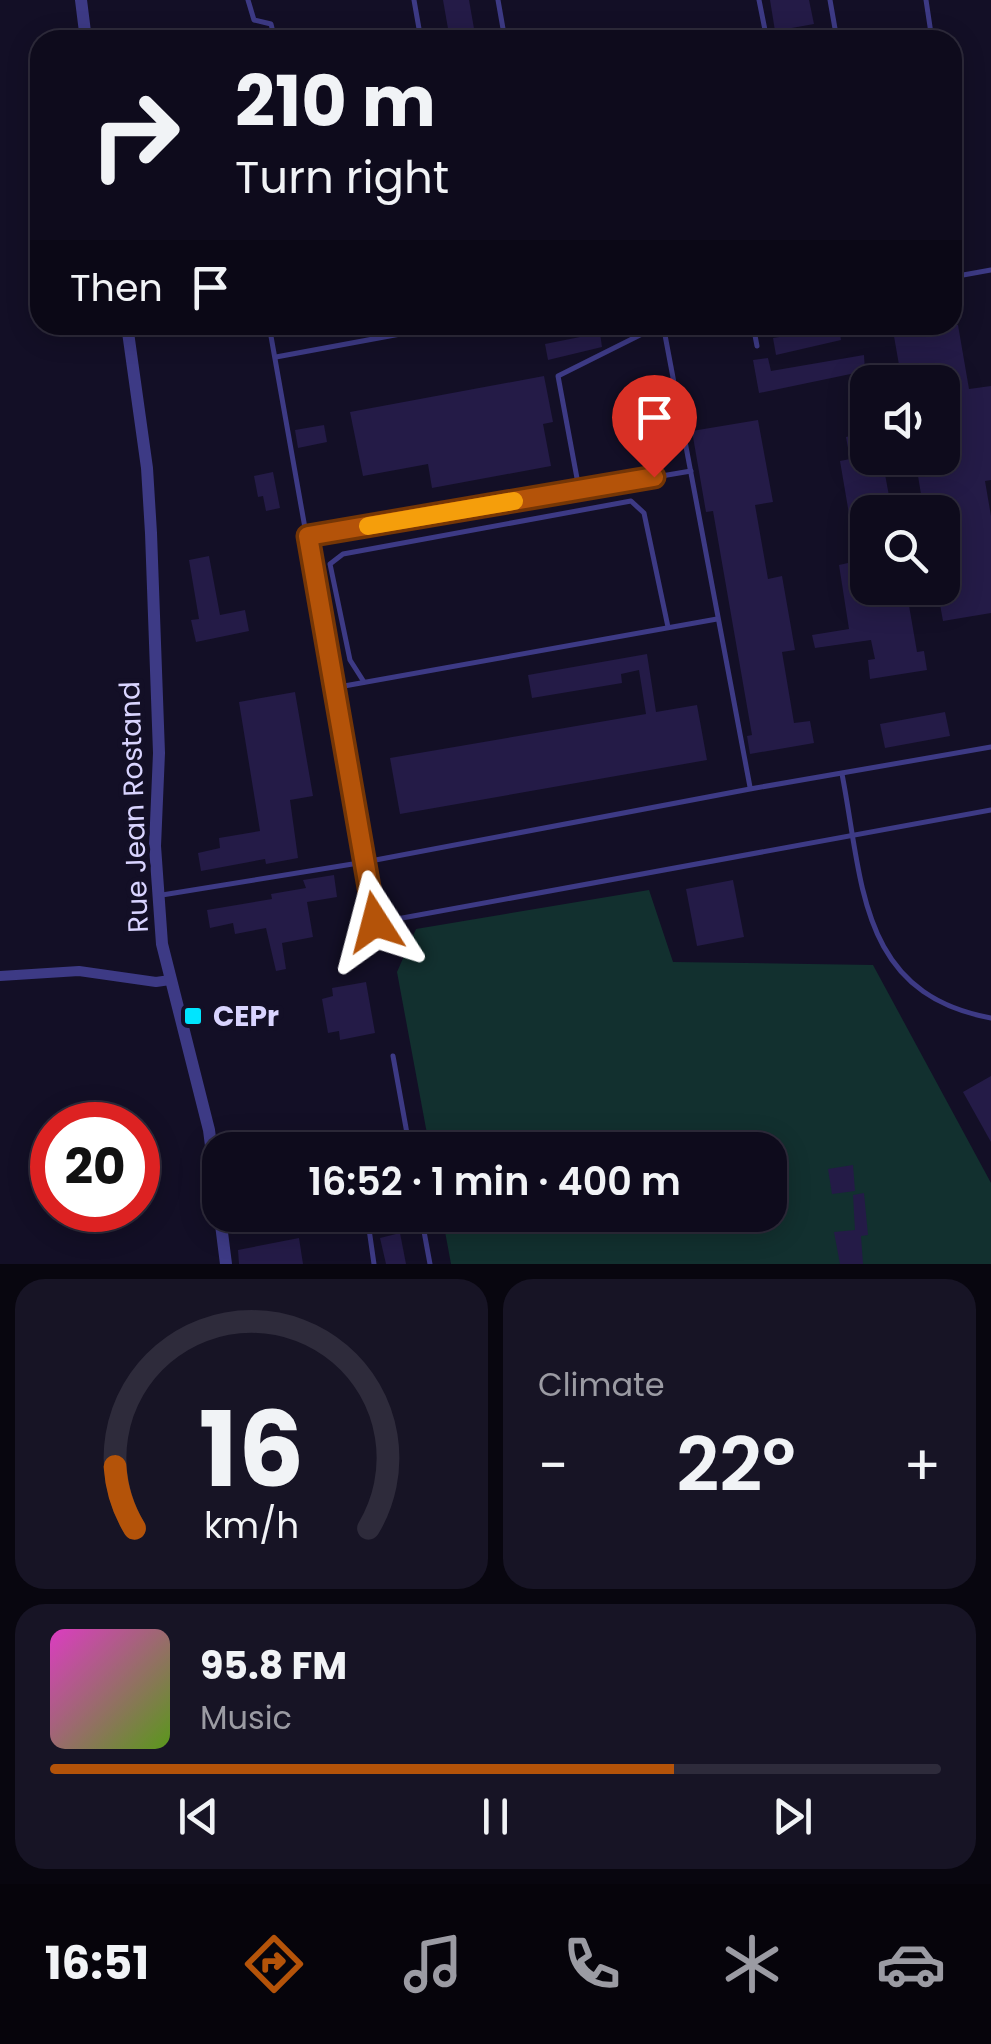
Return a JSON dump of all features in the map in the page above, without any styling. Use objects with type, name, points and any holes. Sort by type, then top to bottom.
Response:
[{"type":"street","points":[[81,0],[85,30]]},
{"type":"street","name":"Rue Jean Rostand","points":[[128,335],[147,468],[159,753],[155,846],[162,944],[209,1130],[226,1264]]},
{"type":"street","points":[[0,976],[79,970],[156,982],[170,980]]},
{"type":"lane","points":[[248,0],[254,20],[272,24],[273,30]]},
{"type":"lane","points":[[414,0],[419,30]]},
{"type":"lane","points":[[498,0],[503,30]]},
{"type":"lane","points":[[760,0],[765,30]]},
{"type":"lane","points":[[830,0],[835,30]]},
{"type":"lane","points":[[926,0],[930,30]]},
{"type":"lane","points":[[962,274],[991,270]]},
{"type":"lane","points":[[271,335],[375,922],[991,810]]},
{"type":"lane","points":[[276,357],[395,335]]},
{"type":"lane","points":[[579,490],[558,376],[640,335]]},
{"type":"lane","points":[[665,335],[750,789]]},
{"type":"lane","points":[[755,335],[757,346]]},
{"type":"lane","points":[[308,536],[691,471]]},
{"type":"lane","points":[[364,682],[350,660],[330,564],[343,554],[631,502],[644,514],[668,627]]},
{"type":"lane","points":[[333,688],[717,619]]},
{"type":"lane","points":[[158,896],[182,895],[991,747]]},
{"type":"lane","points":[[842,774],[863,899],[881,948],[916,987],[966,1014],[991,1018]]},
{"type":"lane","points":[[393,1056],[407,1132]]},
{"type":"lane","points":[[369,1232],[374,1264]]},
{"type":"lane","points":[[425,1232],[430,1264]]},
{"type":"green space","points":[[649,890],[673,962],[873,965],[991,1183],[991,1264],[451,1264],[445,1232],[787,1232],[787,1132],[427,1132],[397,972],[416,929]]},
{"type":"building","points":[[443,0],[469,0],[474,30],[448,30]]},
{"type":"building","points":[[770,0],[809,0],[814,24],[775,30]]},
{"type":"building","points":[[600,335],[602,347],[548,360],[545,344]]},
{"type":"building","points":[[840,335],[841,340],[776,355],[773,338]]},
{"type":"building","points":[[894,335],[960,335],[969,389],[991,386],[991,480],[985,481],[991,516],[991,613],[943,621],[940,605],[960,605],[960,495],[921,495],[918,475],[960,475],[960,365],[899,365]]},
{"type":"building","points":[[864,355],[865,365],[850,365],[850,374],[759,393],[753,360],[768,358],[771,371]]},
{"type":"building","points":[[544,376],[553,422],[543,424],[551,466],[432,488],[428,464],[363,476],[350,412]]},
{"type":"building","points":[[758,420],[773,502],[755,505],[768,579],[782,576],[795,650],[782,652],[794,723],[810,721],[814,743],[750,754],[747,736],[752,735],[713,511],[706,512],[692,431]]},
{"type":"building","points":[[324,425],[327,442],[298,448],[295,430]]},
{"type":"building","points":[[850,459],[850,475],[885,475],[889,495],[850,495],[850,520],[840,461]]},
{"type":"building","points":[[273,472],[280,508],[266,511],[263,496],[258,497],[254,476]]},
{"type":"building","points":[[209,556],[220,615],[245,610],[249,631],[196,642],[191,620],[199,619],[189,560]]},
{"type":"building","points":[[850,563],[850,605],[909,605],[917,652],[924,651],[927,670],[870,679],[868,660],[875,659],[871,640],[815,648],[812,635],[849,629],[839,565]]},
{"type":"building","points":[[647,654],[656,712],[697,705],[707,760],[400,814],[390,758],[646,714],[639,670],[621,674],[622,683],[532,698],[528,675]]},
{"type":"building","points":[[295,692],[313,796],[290,800],[298,858],[266,864],[265,859],[201,871],[198,853],[220,848],[219,838],[260,831],[239,702]]},
{"type":"building","points":[[945,712],[950,736],[885,748],[880,724]]},
{"type":"building","points":[[334,875],[337,897],[307,902],[313,937],[282,943],[286,969],[276,971],[266,928],[235,934],[233,923],[210,928],[207,910],[272,899],[271,894],[306,888],[303,880]]},
{"type":"building","points":[[733,880],[744,937],[697,946],[686,889]]},
{"type":"building","points":[[366,982],[375,1033],[340,1040],[339,1031],[328,1033],[322,999],[333,996],[332,988]]},
{"type":"building","points":[[991,1076],[991,1142],[963,1092]]},
{"type":"building","points":[[853,1165],[855,1191],[832,1194],[828,1169]]},
{"type":"building","points":[[864,1193],[868,1235],[861,1236],[863,1264],[840,1264],[834,1232],[855,1230],[853,1195]]},
{"type":"building","points":[[400,1233],[406,1264],[386,1264],[380,1238]]},
{"type":"building","points":[[299,1238],[303,1264],[239,1264],[238,1250]]},
{"type":"slow traffic","points":[[368,526],[514,501]]},
{"type":"place","name":"CEPr","points":[[193,1016]]},
{"type":"route","points":[[375,922],[308,536],[654,477]]}]
